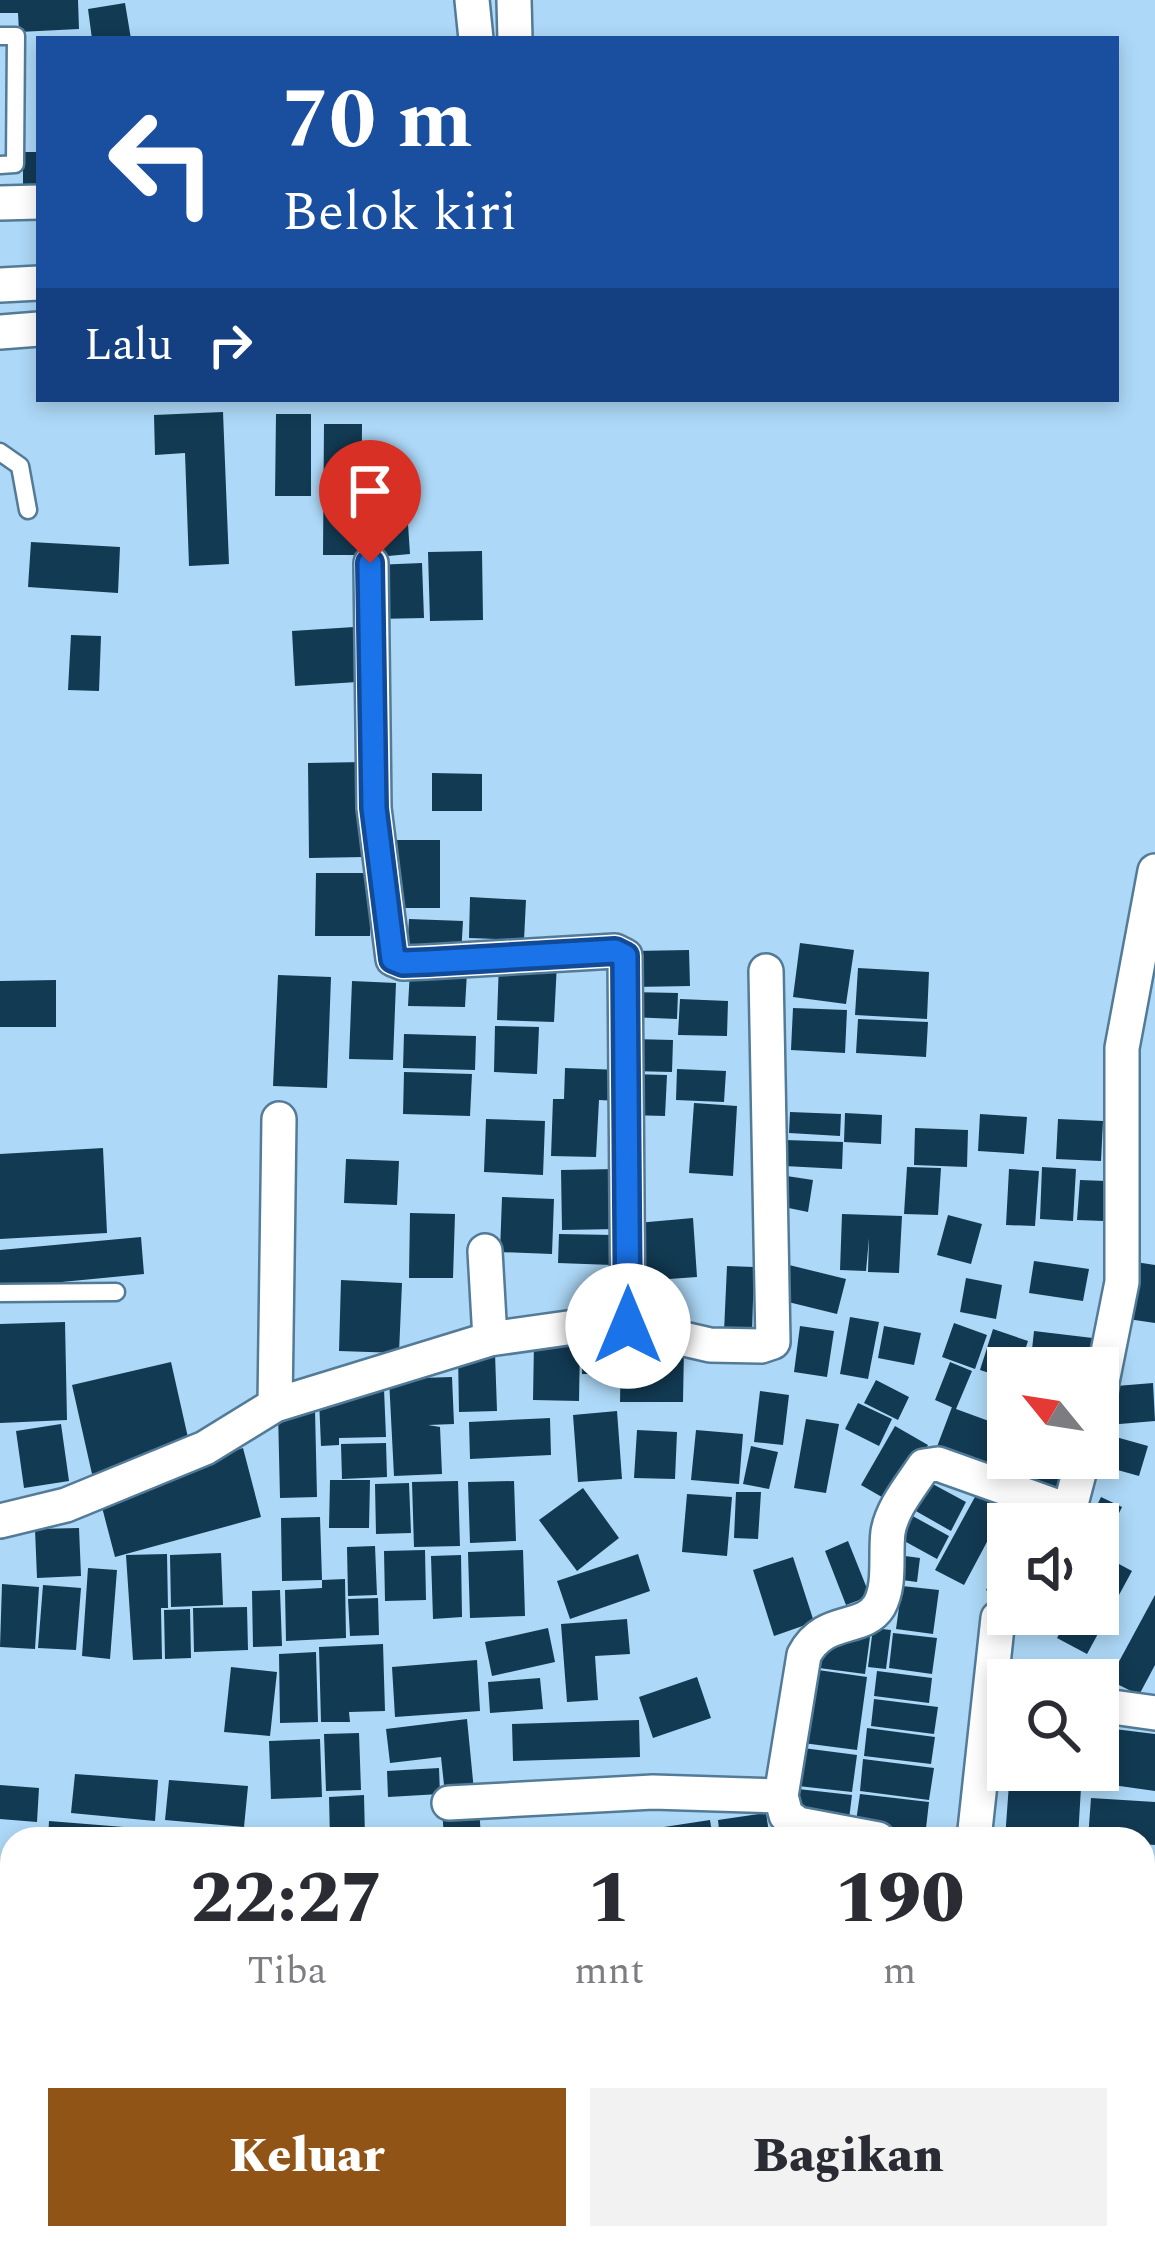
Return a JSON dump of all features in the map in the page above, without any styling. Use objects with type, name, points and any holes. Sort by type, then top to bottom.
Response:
[{"type":"street","points":[[472,0],[476,36]]},
{"type":"street","points":[[514,0],[515,36]]},
{"type":"street","points":[[0,203],[36,202]]},
{"type":"street","points":[[0,285],[36,283]]},
{"type":"street","points":[[0,332],[36,329]]},
{"type":"street","points":[[370,563],[374,808],[393,959],[403,963],[615,951],[625,956],[628,1326]]},
{"type":"street","points":[[1109,1347],[1122,1282],[1122,1048],[1155,871]]},
{"type":"street","points":[[0,1521],[66,1505],[205,1448],[275,1405],[490,1340],[610,1322],[710,1345],[761,1346],[776,1339],[766,971]]},
{"type":"street","points":[[275,1405],[279,1119]]},
{"type":"street","points":[[485,1251],[490,1340]]},
{"type":"street","points":[[809,1827],[797,1825],[786,1815],[781,1796],[804,1655],[822,1631],[877,1610],[884,1590],[893,1514],[924,1466],[938,1464],[1064,1509],[1072,1500],[1078,1479]]},
{"type":"street","points":[[1119,1708],[1155,1713]]},
{"type":"street","points":[[976,1827],[987,1767]]},
{"type":"street","points":[[448,1803],[653,1792],[781,1796]]},
{"type":"lane","points":[[0,36],[16,36],[15,164],[0,165]]},
{"type":"lane","points":[[0,452],[20,466],[28,510]]},
{"type":"lane","points":[[0,1293],[116,1292]]},
{"type":"building","points":[[0,0],[78,0],[79,29],[19,32],[18,13],[0,13]]},
{"type":"building","points":[[125,3],[130,36],[92,36],[88,9]]},
{"type":"building","points":[[23,152],[36,152],[36,189],[23,189]]},
{"type":"building","points":[[223,412],[229,564],[189,566],[185,453],[155,455],[154,415]]},
{"type":"building","points":[[276,414],[311,414],[311,496],[275,496]]},
{"type":"building","points":[[324,424],[362,424],[361,555],[323,555]]},
{"type":"building","points":[[405,479],[410,554],[377,557],[372,482]]},
{"type":"building","points":[[31,542],[120,547],[118,593],[28,587]]},
{"type":"building","points":[[482,551],[483,620],[430,621],[428,552]]},
{"type":"building","points":[[422,563],[424,618],[376,619],[374,565]]},
{"type":"building","points":[[354,627],[357,682],[295,686],[292,631]]},
{"type":"building","points":[[71,635],[101,636],[99,691],[68,690]]},
{"type":"building","points":[[364,762],[364,857],[309,858],[308,763]]},
{"type":"building","points":[[432,773],[482,774],[482,811],[432,811]]},
{"type":"building","points":[[397,840],[440,840],[440,908],[397,908]]},
{"type":"building","points":[[316,873],[371,873],[370,936],[315,936]]},
{"type":"building","points":[[470,897],[526,900],[524,940],[469,938]]},
{"type":"building","points":[[409,919],[463,921],[461,955],[407,953]]},
{"type":"building","points":[[800,943],[854,950],[846,1004],[793,997]]},
{"type":"building","points":[[689,950],[690,986],[634,987],[633,951]]},
{"type":"building","points":[[499,961],[557,963],[554,1022],[497,1020]]},
{"type":"building","points":[[858,968],[929,972],[927,1019],[855,1015]]},
{"type":"building","points":[[410,970],[467,972],[465,1007],[408,1006]]},
{"type":"building","points":[[278,975],[331,977],[327,1088],[273,1086]]},
{"type":"building","points":[[56,980],[56,1027],[0,1027],[0,981]]},
{"type":"building","points":[[352,981],[396,983],[393,1060],[349,1059]]},
{"type":"building","points":[[630,992],[678,993],[677,1019],[629,1017]]},
{"type":"building","points":[[680,999],[728,1001],[727,1036],[678,1035]]},
{"type":"building","points":[[793,1008],[847,1010],[845,1053],[791,1050]]},
{"type":"building","points":[[858,1019],[928,1022],[926,1057],[856,1053]]},
{"type":"building","points":[[495,1026],[539,1027],[537,1074],[494,1072]]},
{"type":"building","points":[[404,1034],[476,1036],[475,1070],[403,1068]]},
{"type":"building","points":[[633,1039],[673,1040],[672,1072],[632,1071]]},
{"type":"building","points":[[565,1068],[621,1070],[620,1101],[599,1100],[596,1157],[551,1156],[553,1099],[564,1099]]},
{"type":"building","points":[[677,1069],[726,1071],[724,1102],[676,1100]]},
{"type":"building","points":[[404,1072],[472,1074],[470,1116],[403,1114]]},
{"type":"building","points":[[631,1074],[667,1075],[665,1116],[629,1115]]},
{"type":"building","points":[[694,1103],[737,1106],[733,1176],[689,1173]]},
{"type":"building","points":[[790,1112],[841,1114],[840,1136],[789,1133]]},
{"type":"building","points":[[845,1113],[882,1115],[881,1144],[844,1142]]},
{"type":"building","points":[[980,1114],[1027,1117],[1024,1154],[978,1151]]},
{"type":"building","points":[[486,1119],[545,1121],[543,1175],[484,1172]]},
{"type":"building","points":[[1058,1119],[1103,1121],[1101,1161],[1056,1159]]},
{"type":"building","points":[[915,1128],[968,1130],[967,1167],[914,1165]]},
{"type":"building","points":[[786,1140],[843,1142],[842,1169],[784,1166]]},
{"type":"building","points":[[103,1148],[107,1233],[0,1239],[0,1154]]},
{"type":"building","points":[[346,1159],[399,1161],[397,1205],[344,1203]]},
{"type":"building","points":[[907,1167],[941,1168],[938,1215],[904,1214]]},
{"type":"building","points":[[1042,1167],[1076,1169],[1073,1221],[1040,1219]]},
{"type":"building","points":[[617,1169],[618,1229],[562,1230],[561,1170]]},
{"type":"building","points":[[1009,1169],[1039,1171],[1035,1226],[1006,1225]]},
{"type":"building","points":[[780,1175],[813,1180],[808,1212],[774,1205]]},
{"type":"building","points":[[1080,1180],[1106,1181],[1104,1221],[1077,1220]]},
{"type":"building","points":[[502,1197],[554,1199],[552,1254],[500,1252]]},
{"type":"building","points":[[410,1213],[455,1214],[453,1278],[409,1278]]},
{"type":"building","points":[[842,1214],[902,1216],[899,1273],[868,1272],[869,1238],[866,1271],[840,1270]]},
{"type":"building","points":[[948,1215],[982,1224],[971,1264],[937,1255]]},
{"type":"building","points":[[693,1218],[697,1277],[641,1281],[637,1223]]},
{"type":"building","points":[[559,1234],[613,1235],[612,1265],[558,1263]]},
{"type":"building","points":[[141,1237],[144,1274],[0,1288],[0,1250]]},
{"type":"building","points":[[1034,1261],[1089,1269],[1083,1301],[1029,1293]]},
{"type":"building","points":[[1129,1261],[1155,1265],[1155,1323],[1121,1318]]},
{"type":"building","points":[[785,1264],[846,1279],[837,1314],[776,1299]]},
{"type":"building","points":[[727,1266],[754,1267],[752,1334],[724,1332]]},
{"type":"building","points":[[966,1278],[1002,1285],[996,1319],[960,1312]]},
{"type":"building","points":[[341,1280],[402,1283],[399,1353],[339,1351]]},
{"type":"building","points":[[850,1317],[879,1322],[868,1379],[840,1374]]},
{"type":"building","points":[[65,1322],[67,1420],[0,1423],[0,1324]]},
{"type":"building","points":[[954,1323],[987,1335],[975,1369],[942,1357]]},
{"type":"building","points":[[800,1326],[834,1331],[827,1377],[794,1372]]},
{"type":"building","points":[[884,1326],[921,1333],[914,1365],[878,1358]]},
{"type":"building","points":[[993,1329],[1028,1341],[1026,1347],[987,1347]]},
{"type":"building","points":[[1034,1331],[1101,1339],[1100,1347],[1032,1347]]},
{"type":"building","points":[[583,1339],[616,1339],[615,1374],[582,1374]]},
{"type":"building","points":[[534,1342],[580,1342],[579,1401],[533,1400]]},
{"type":"building","points":[[621,1347],[684,1347],[683,1402],[620,1402]]},
{"type":"building","points":[[495,1353],[497,1411],[459,1412],[458,1354]]},
{"type":"building","points":[[171,1362],[191,1451],[92,1474],[72,1385]]},
{"type":"building","points":[[950,1362],[972,1371],[956,1409],[987,1420],[987,1471],[935,1452],[952,1407],[935,1400]]},
{"type":"building","points":[[452,1377],[454,1424],[428,1425],[440,1427],[442,1474],[394,1476],[389,1379]]},
{"type":"building","points":[[876,1380],[909,1397],[898,1420],[864,1403]]},
{"type":"building","points":[[1153,1383],[1155,1421],[1119,1424],[1119,1386]]},
{"type":"building","points":[[384,1389],[386,1437],[339,1438],[339,1445],[321,1446],[319,1399]]},
{"type":"building","points":[[760,1391],[789,1395],[783,1445],[754,1442]]},
{"type":"building","points":[[858,1403],[892,1419],[879,1446],[845,1429]]},
{"type":"building","points":[[315,1410],[317,1497],[280,1498],[278,1412]]},
{"type":"building","points":[[617,1411],[622,1479],[578,1482],[573,1415]]},
{"type":"building","points":[[550,1418],[551,1455],[470,1459],[469,1422]]},
{"type":"building","points":[[806,1419],[839,1424],[826,1493],[794,1488]]},
{"type":"building","points":[[61,1424],[69,1481],[24,1488],[16,1431]]},
{"type":"building","points":[[895,1426],[928,1445],[894,1504],[861,1485]]},
{"type":"building","points":[[637,1430],[677,1432],[675,1479],[634,1478]]},
{"type":"building","points":[[696,1430],[743,1434],[739,1484],[691,1480]]},
{"type":"building","points":[[1119,1438],[1148,1446],[1139,1476],[1119,1470]]},
{"type":"building","points":[[386,1443],[387,1477],[342,1479],[341,1444]]},
{"type":"building","points":[[751,1446],[778,1452],[769,1489],[743,1484]]},
{"type":"building","points":[[243,1448],[261,1517],[115,1557],[98,1492]]},
{"type":"building","points":[[1001,1479],[1065,1479],[1057,1500]]},
{"type":"building","points":[[330,1480],[370,1480],[369,1528],[329,1528]]},
{"type":"building","points":[[458,1481],[460,1546],[414,1547],[412,1482]]},
{"type":"building","points":[[514,1481],[516,1541],[470,1543],[468,1482]]},
{"type":"building","points":[[929,1482],[966,1502],[951,1531],[914,1510]]},
{"type":"building","points":[[409,1483],[411,1533],[376,1534],[375,1484]]},
{"type":"building","points":[[583,1488],[619,1538],[577,1571],[539,1520]]},
{"type":"building","points":[[736,1492],[761,1492],[758,1539],[734,1538]]},
{"type":"building","points":[[687,1494],[732,1497],[727,1556],[682,1552]]},
{"type":"building","points":[[976,1495],[991,1503],[987,1503],[987,1542],[964,1585],[935,1570]]},
{"type":"building","points":[[909,1514],[949,1536],[937,1559],[897,1537]]},
{"type":"building","points":[[320,1517],[322,1580],[282,1581],[281,1518]]},
{"type":"building","points":[[79,1528],[81,1576],[37,1578],[35,1529]]},
{"type":"building","points":[[848,1541],[870,1596],[846,1605],[825,1551]]},
{"type":"building","points":[[375,1546],[377,1595],[348,1596],[347,1547]]},
{"type":"building","points":[[425,1550],[426,1600],[385,1601],[384,1551]]},
{"type":"building","points":[[523,1550],[525,1616],[470,1618],[468,1552]]},
{"type":"building","points":[[221,1553],[223,1605],[171,1607],[170,1555]]},
{"type":"building","points":[[167,1554],[162,1659],[133,1660],[126,1555]]},
{"type":"building","points":[[638,1554],[650,1591],[570,1619],[557,1581]]},
{"type":"building","points":[[461,1555],[462,1617],[433,1619],[431,1556]]},
{"type":"building","points":[[905,1556],[920,1558],[917,1582],[902,1580]]},
{"type":"building","points":[[793,1557],[814,1622],[774,1636],[753,1570]]},
{"type":"building","points":[[1119,1564],[1132,1571],[1119,1595]]},
{"type":"building","points":[[88,1568],[117,1570],[110,1659],[82,1656]]},
{"type":"building","points":[[345,1579],[346,1638],[286,1641],[285,1590],[322,1588],[322,1580]]},
{"type":"building","points":[[2,1584],[39,1587],[35,1649],[0,1647]]},
{"type":"building","points":[[43,1585],[81,1588],[76,1650],[38,1648]]},
{"type":"building","points":[[902,1586],[939,1590],[933,1634],[896,1629]]},
{"type":"building","points":[[280,1590],[282,1646],[253,1647],[252,1591]]},
{"type":"building","points":[[1155,1595],[1155,1665],[1139,1695],[1119,1685],[1119,1662]]},
{"type":"building","points":[[378,1598],[379,1635],[350,1636],[348,1599]]},
{"type":"building","points":[[247,1607],[248,1650],[194,1652],[193,1608]]},
{"type":"building","points":[[190,1609],[191,1658],[165,1659],[164,1610]]},
{"type":"building","points":[[627,1619],[630,1654],[595,1656],[598,1700],[567,1702],[561,1624]]},
{"type":"building","points":[[548,1628],[555,1662],[492,1676],[485,1642]]},
{"type":"building","points":[[873,1628],[891,1630],[886,1669],[868,1667]]},
{"type":"building","points":[[824,1631],[870,1637],[865,1674],[819,1668]]},
{"type":"building","points":[[893,1633],[937,1638],[932,1674],[889,1668]]},
{"type":"building","points":[[1059,1635],[1097,1635],[1087,1654]]},
{"type":"building","points":[[383,1644],[385,1711],[349,1712],[350,1722],[321,1722],[319,1647]]},
{"type":"building","points":[[316,1652],[318,1722],[280,1723],[279,1654]]},
{"type":"building","points":[[477,1660],[480,1711],[395,1717],[392,1667]]},
{"type":"building","points":[[231,1667],[277,1672],[270,1736],[224,1732]]},
{"type":"building","points":[[818,1670],[867,1677],[857,1750],[803,1743]]},
{"type":"building","points":[[877,1671],[932,1678],[929,1703],[874,1696]]},
{"type":"building","points":[[697,1677],[711,1718],[653,1738],[639,1697]]},
{"type":"building","points":[[540,1678],[543,1709],[490,1713],[488,1682]]},
{"type":"building","points":[[874,1699],[938,1707],[934,1734],[871,1726]]},
{"type":"building","points":[[467,1719],[474,1791],[445,1794],[441,1757],[390,1763],[386,1729]]},
{"type":"building","points":[[639,1720],[640,1757],[513,1761],[512,1724]]},
{"type":"building","points":[[867,1728],[935,1737],[931,1764],[864,1756]]},
{"type":"building","points":[[1119,1730],[1155,1734],[1155,1791],[1119,1786]]},
{"type":"building","points":[[359,1733],[361,1790],[326,1791],[324,1734]]},
{"type":"building","points":[[320,1739],[322,1797],[271,1799],[269,1741]]},
{"type":"building","points":[[803,1748],[857,1755],[852,1792],[798,1786]]},
{"type":"building","points":[[863,1759],[934,1768],[929,1800],[860,1791]]},
{"type":"building","points":[[439,1768],[440,1794],[388,1797],[387,1771]]},
{"type":"building","points":[[75,1774],[158,1780],[155,1821],[71,1813]]},
{"type":"building","points":[[169,1780],[248,1786],[244,1827],[165,1820]]},
{"type":"building","points":[[0,1785],[39,1788],[37,1822],[0,1819]]},
{"type":"building","points":[[798,1789],[852,1795],[848,1827],[794,1820]]},
{"type":"building","points":[[1008,1791],[1081,1791],[1079,1827],[1006,1827]]},
{"type":"building","points":[[860,1794],[929,1802],[926,1827],[855,1827]]},
{"type":"building","points":[[364,1795],[365,1827],[330,1827],[329,1797]]},
{"type":"building","points":[[1091,1798],[1155,1802],[1155,1827],[1089,1827]]},
{"type":"building","points":[[479,1805],[480,1827],[443,1827],[442,1807]]},
{"type":"building","points":[[766,1813],[768,1827],[719,1827],[718,1820]]},
{"type":"building","points":[[710,1820],[711,1827],[664,1827]]},
{"type":"building","points":[[49,1821],[124,1827],[49,1827]]},
{"type":"route","points":[[370,563],[374,808],[393,959],[403,963],[615,951],[625,956],[628,1326]]}]
